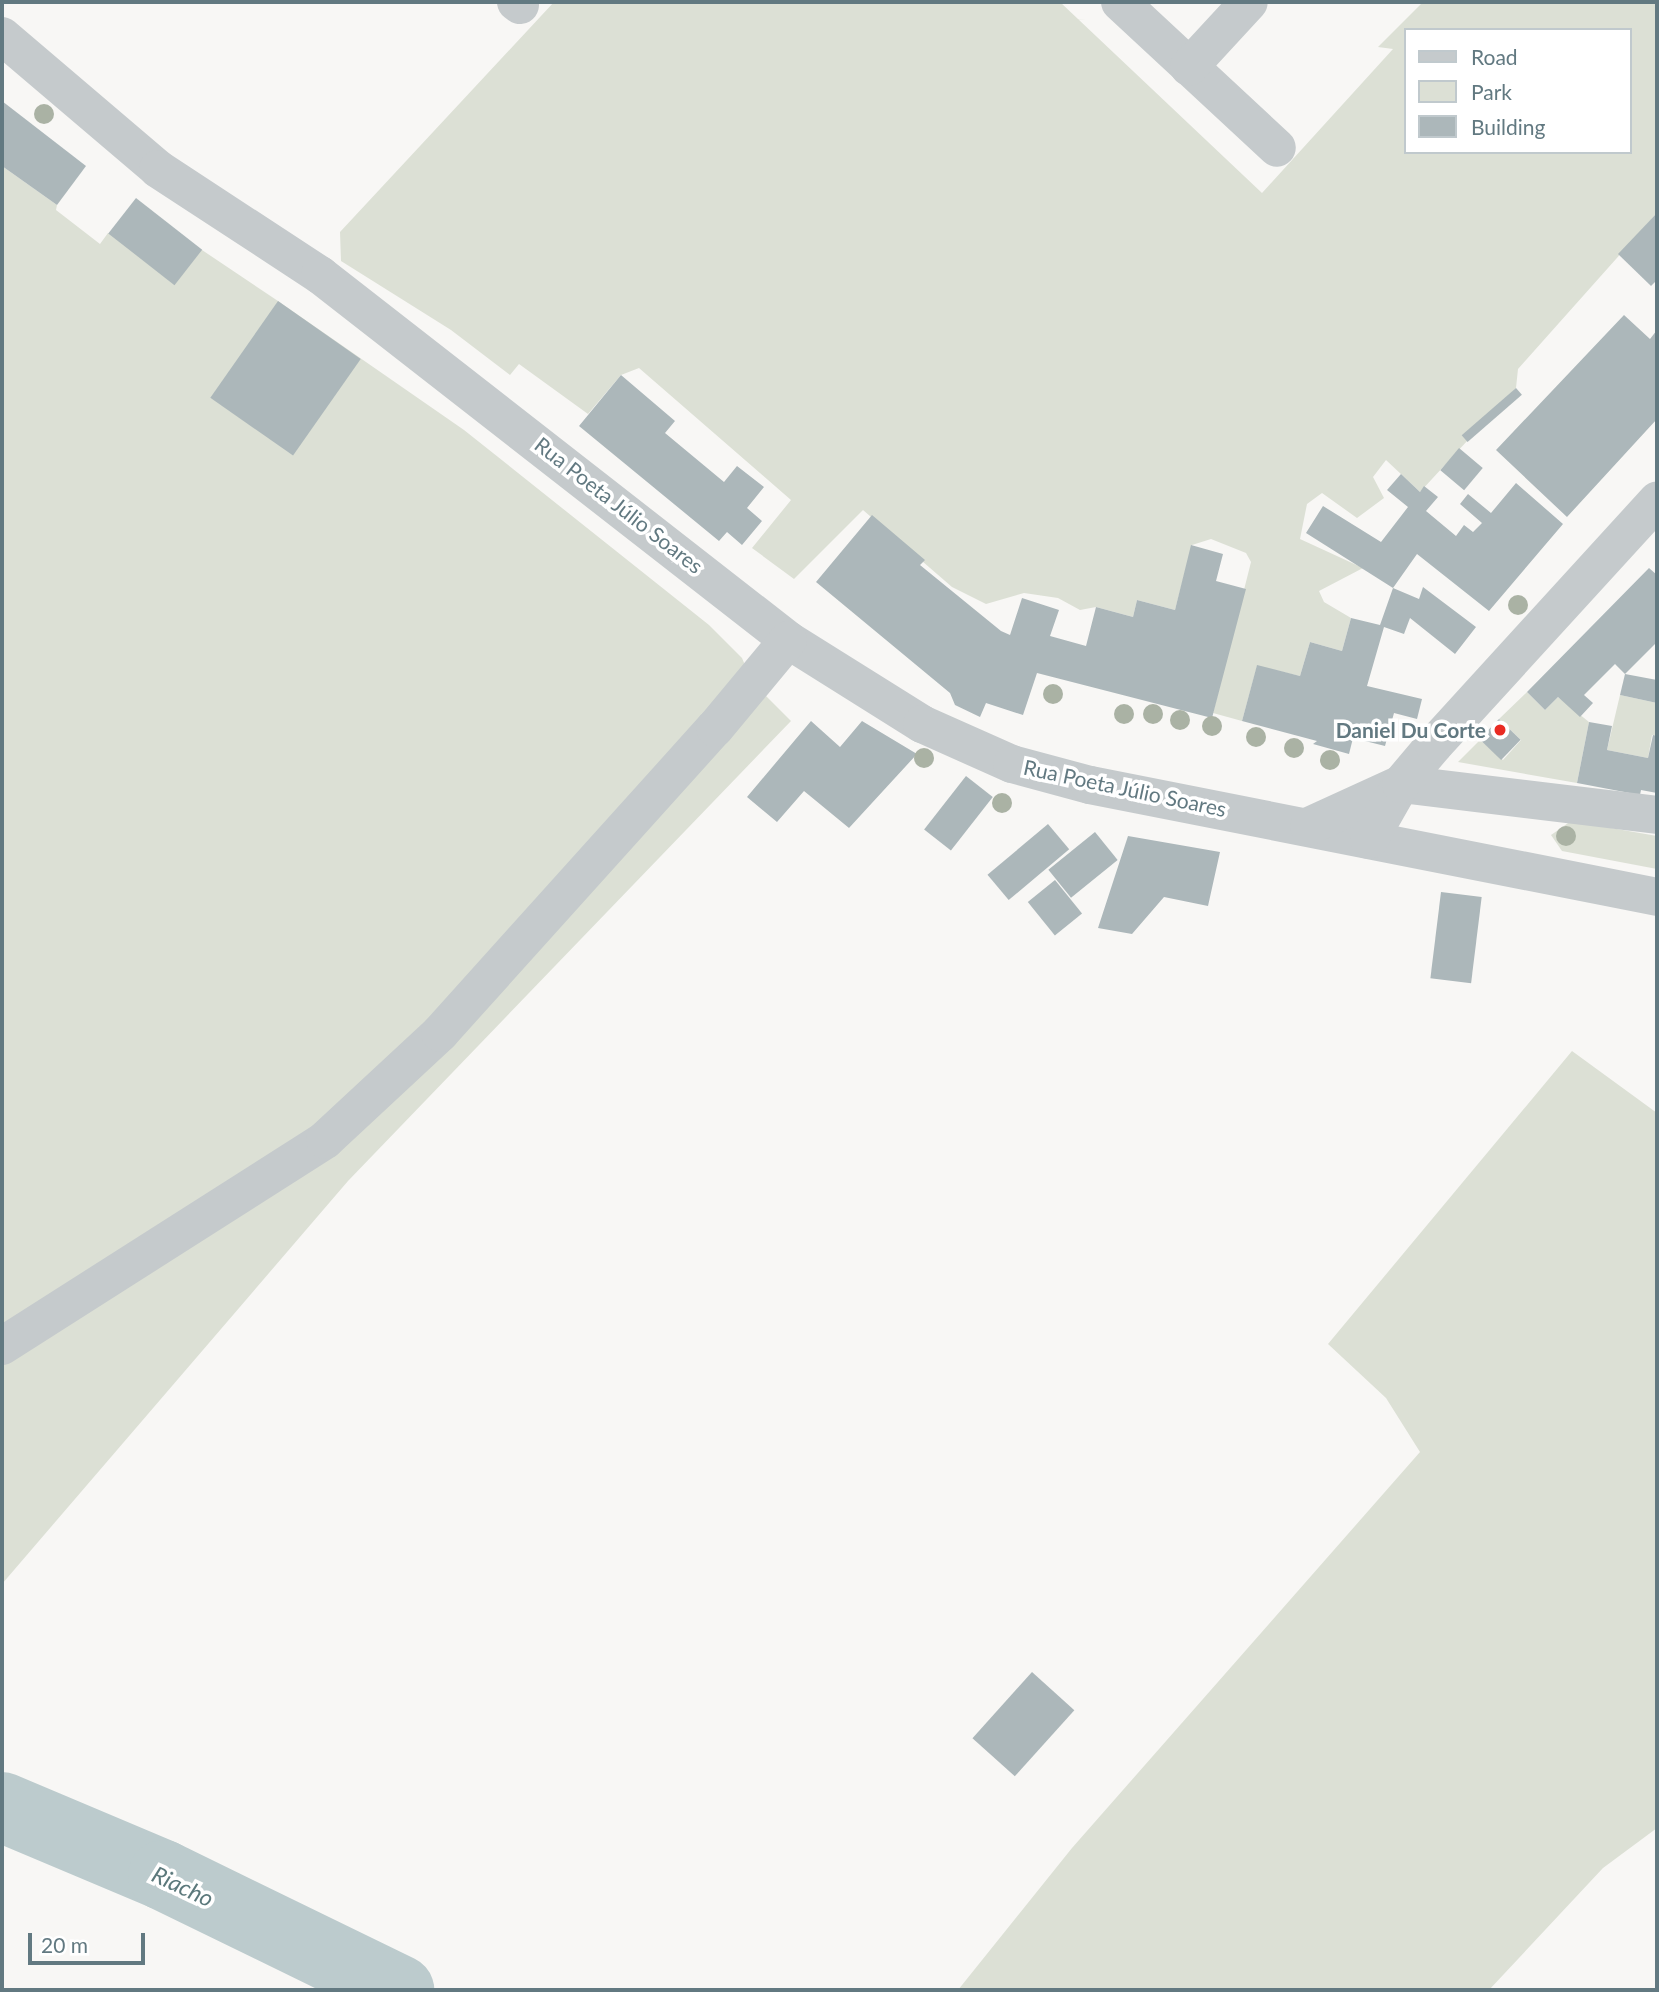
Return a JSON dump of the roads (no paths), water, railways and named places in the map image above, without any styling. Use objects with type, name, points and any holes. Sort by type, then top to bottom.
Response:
[{"type":"street","points":[[1120,2],[1277,148]]},
{"type":"street","points":[[1189,67],[1249,2]]},
{"type":"street","name":"Rua Poeta Júlio Soares","points":[[2,36],[158,169],[320,275],[788,640],[922,724],[1012,764],[1090,785],[1309,826],[1657,897]]},
{"type":"street","points":[[1368,840],[1401,784],[1657,501]]},
{"type":"street","points":[[2,1346],[325,1140],[440,1033],[715,728],[788,640]]},
{"type":"street","points":[[1309,826],[1401,784],[1657,815]]},
{"type":"waterway","name":"Riacho","points":[[2,1807],[163,1875],[399,1990]]},
{"type":"place","name":"Daniel Du Corte","points":[[1500,730]]}]
